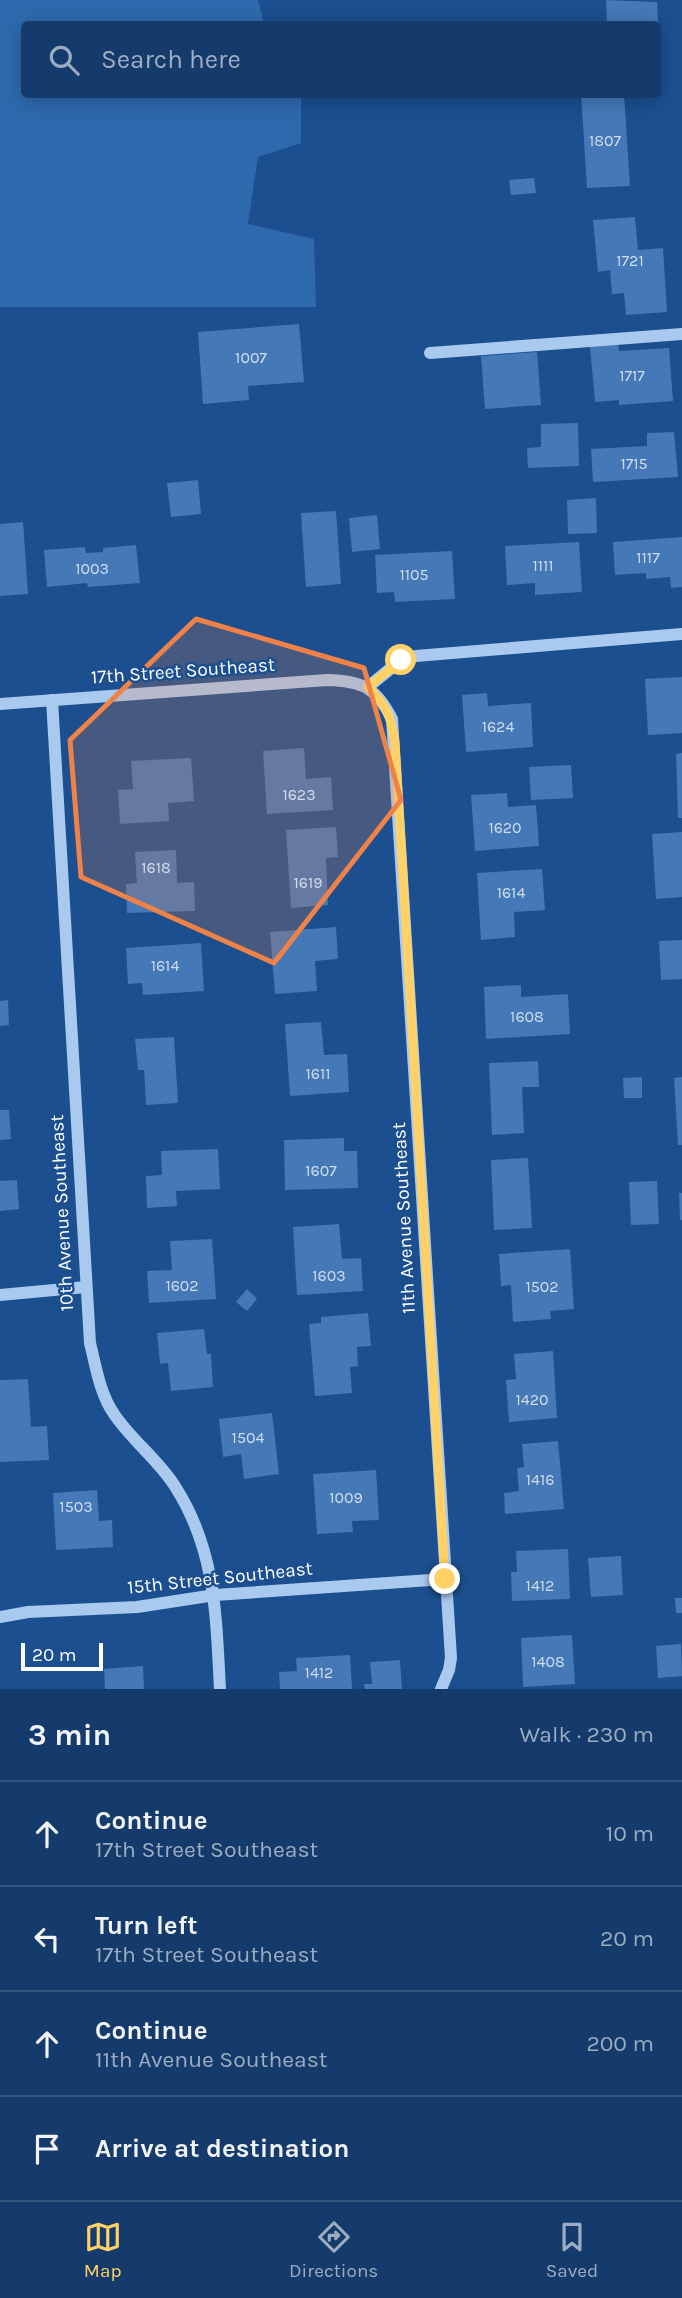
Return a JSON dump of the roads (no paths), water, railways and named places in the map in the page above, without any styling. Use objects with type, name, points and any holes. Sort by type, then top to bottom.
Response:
[{"type":"street","points":[[430,353],[682,334]]},
{"type":"street","points":[[368,687],[401,660],[416,656],[682,634]]},
{"type":"street","name":"17th Street Southeast","points":[[0,704],[327,680],[350,681],[368,687]]},
{"type":"street","name":"11th Avenue Southeast","points":[[368,687],[383,702],[392,719],[395,743],[451,1658],[441,1689]]},
{"type":"street","name":"10th Avenue Southeast","points":[[51,700],[90,1343],[100,1382],[113,1413],[176,1486],[195,1522],[215,1595],[220,1689]]},
{"type":"street","points":[[0,1295],[86,1287]]},
{"type":"street","name":"15th Street Southeast","points":[[0,1617],[28,1612],[137,1607],[215,1595],[445,1579]]}]
